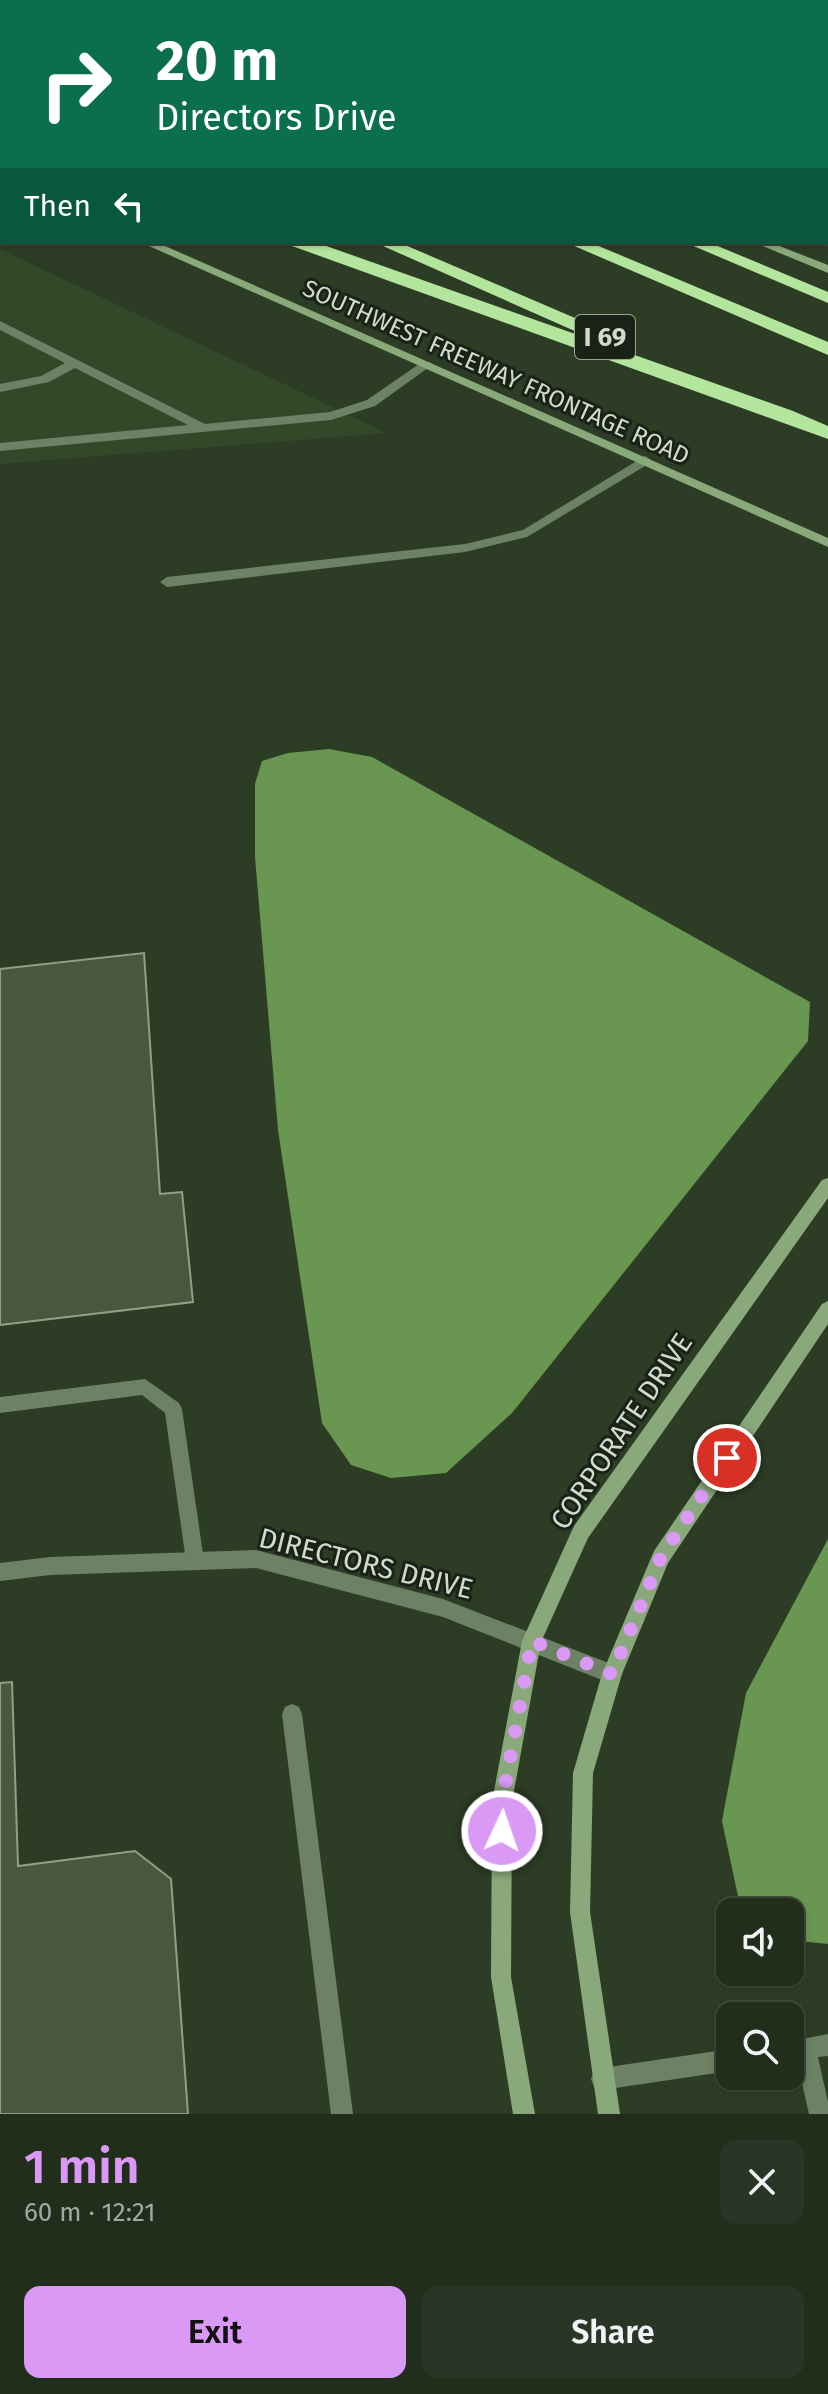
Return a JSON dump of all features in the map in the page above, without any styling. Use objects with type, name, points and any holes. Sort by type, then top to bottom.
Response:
[{"type":"highway","points":[[304,244],[801,421]]},
{"type":"highway","name":"I 69","points":[[388,244],[828,433]]},
{"type":"highway","points":[[579,244],[828,349]]},
{"type":"highway","points":[[698,244],[828,298]]},
{"type":"street","name":"SOUTHWEST FREEWAY FRONTAGE ROAD","points":[[151,244],[828,543]]},
{"type":"street","points":[[764,244],[828,269]]},
{"type":"street","points":[[0,325],[202,428]]},
{"type":"street","points":[[0,388],[45,379],[75,363]]},
{"type":"street","points":[[0,447],[331,416],[371,403],[426,365]]},
{"type":"street","points":[[167,582],[465,548],[527,533],[645,460]]},
{"type":"street","name":"CORPORATE DRIVE","points":[[524,2114],[501,1977],[502,1802],[532,1641],[581,1532],[828,1185]]},
{"type":"street","points":[[609,2114],[580,1912],[583,1773],[612,1674],[661,1557],[828,1309]]},
{"type":"street","points":[[0,1405],[145,1387],[173,1409],[195,1561]]},
{"type":"street","name":"DIRECTORS DRIVE","points":[[0,1572],[50,1566],[256,1559],[443,1608],[612,1674]]},
{"type":"street","points":[[292,1714],[342,2114]]},
{"type":"street","points":[[804,2048],[828,2045]]},
{"type":"street","points":[[602,2079],[716,2062]]},
{"type":"street","points":[[804,2067],[820,2114]]},
{"type":"shaded area","points":[[0,249],[387,433],[0,464]]},
{"type":"shaded area","points":[[329,749],[372,757],[810,1002],[808,1041],[512,1413],[446,1473],[391,1478],[351,1465],[322,1423],[278,1130],[255,857],[255,784],[262,761],[288,753]]},
{"type":"shaded area","points":[[828,1539],[828,1944],[804,1941],[804,1898],[738,1898],[722,1821],[746,1693]]},
{"type":"building","points":[[144,953],[160,1194],[182,1192],[193,1302],[0,1325],[0,969]]},
{"type":"building","points":[[12,1682],[18,1866],[135,1851],[171,1879],[188,2114],[0,2114],[0,1683]]},
{"type":"route","points":[[502,1831],[502,1802],[532,1641],[612,1674],[661,1557],[727,1458]]}]
